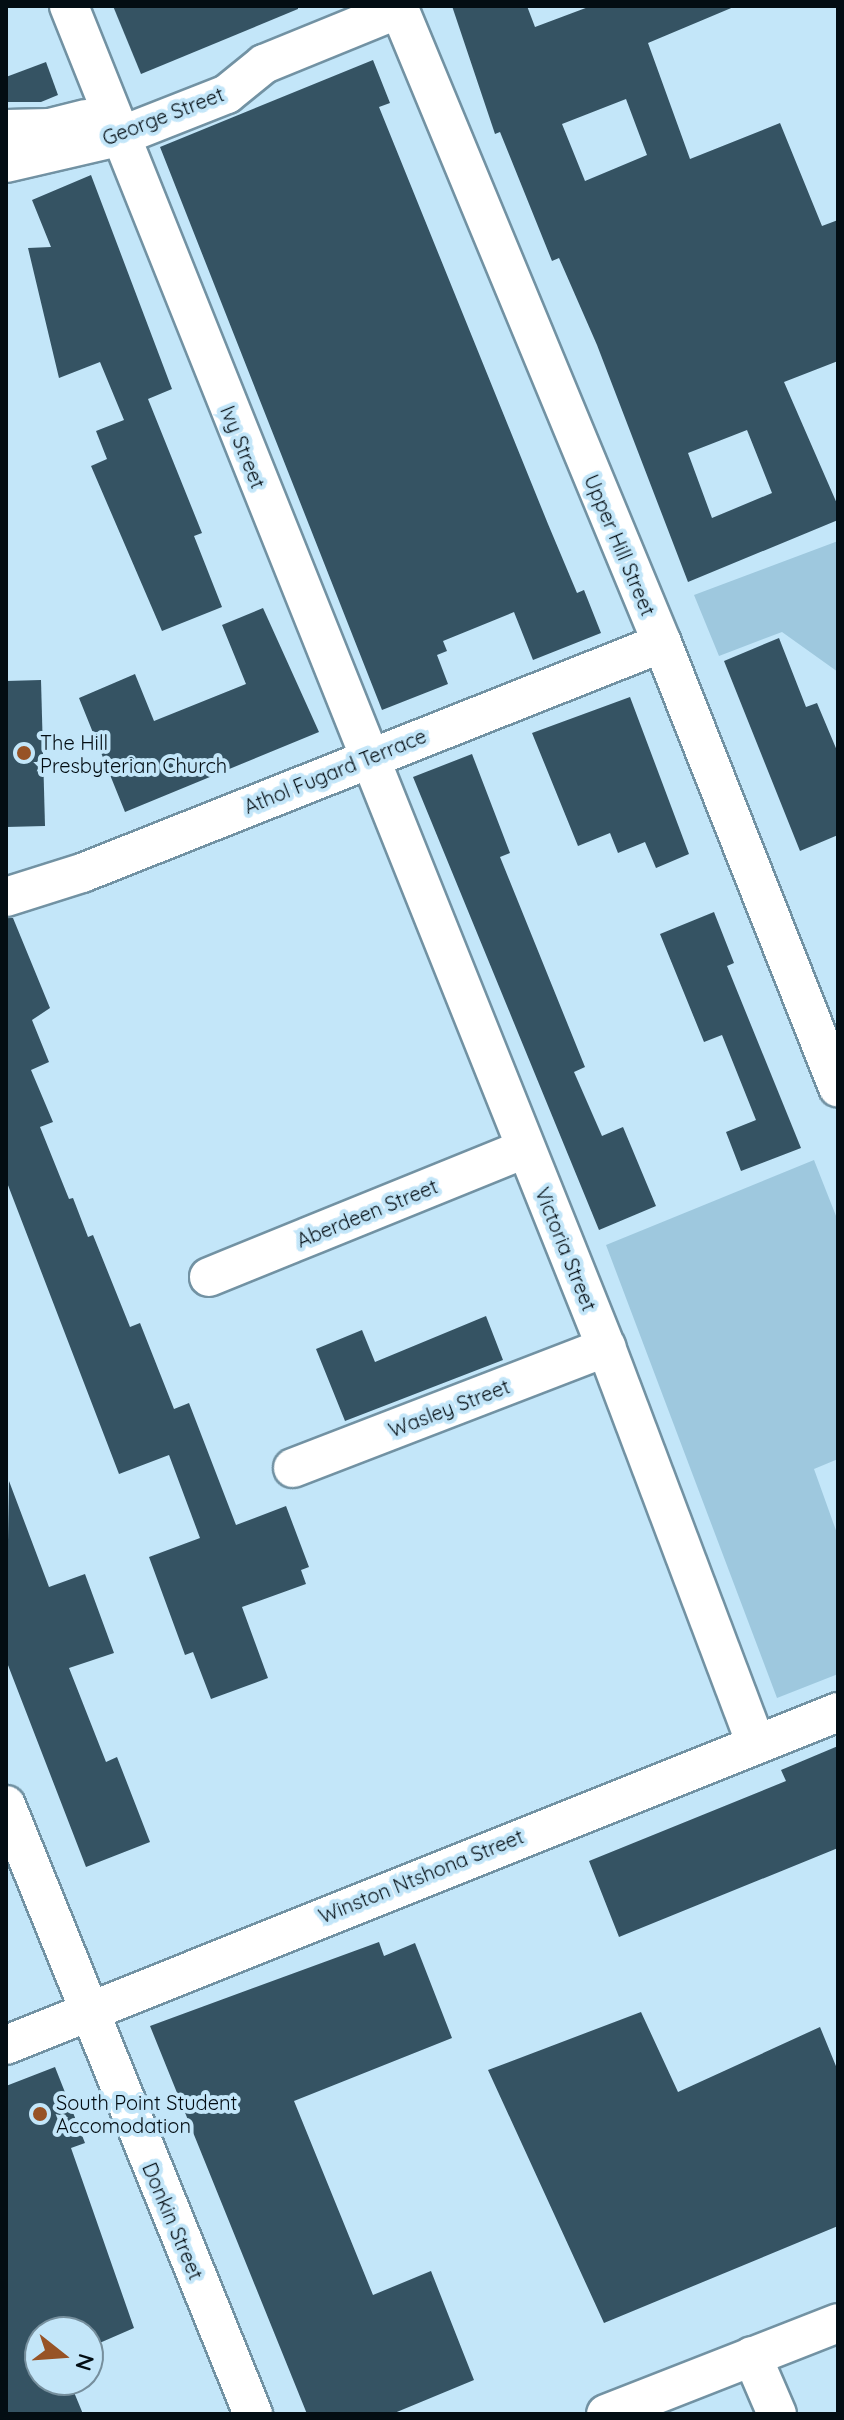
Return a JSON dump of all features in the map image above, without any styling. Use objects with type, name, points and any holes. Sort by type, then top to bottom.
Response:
[{"type":"street","name":"Ivy Street","points":[[69,6],[368,758]]},
{"type":"street","name":"George Street","points":[[6,163],[114,125],[227,94],[264,64],[398,8]]},
{"type":"street","name":"Upper Hill Street","points":[[398,8],[662,643],[838,1087]]},
{"type":"street","name":"George Street","points":[[6,129],[114,125]]},
{"type":"street","name":"Athol Fugard Terrace","points":[[6,897],[82,873],[662,643]]},
{"type":"street","name":"Victoria Street","points":[[368,758],[606,1347],[756,1743]]},
{"type":"street","name":"Aberdeen Street","points":[[209,1277],[524,1149]]},
{"type":"street","name":"Wasley Street","points":[[293,1468],[606,1347]]},
{"type":"street","name":"Winston Ntshona Street","points":[[6,2045],[838,1712]]},
{"type":"street","name":"Donkin Street","points":[[6,1805],[86,2012],[253,2414]]},
{"type":"street","points":[[606,2414],[838,2323]]},
{"type":"street","points":[[752,2356],[777,2414]]},
{"type":"shaded area","points":[[838,541],[838,672],[782,632],[719,656],[694,595]]},
{"type":"shaded area","points":[[814,1160],[838,1221],[838,1459],[814,1469],[838,1536],[838,1674],[777,1698],[606,1245]]},
{"type":"building","points":[[113,6],[298,6],[298,9],[141,74]]},
{"type":"building","points":[[452,6],[527,6],[535,27],[591,6],[736,6],[648,43],[690,159],[780,123],[822,226],[838,220],[838,361],[784,382],[838,506],[838,520],[688,582],[597,345],[559,258],[552,261],[500,132],[495,134]],"holes":[[[626,99],[647,155],[585,181],[562,124]],[[747,430],[772,493],[712,518],[688,453]]]},
{"type":"building","points":[[373,60],[390,103],[379,107],[577,593],[584,590],[601,633],[533,660],[514,612],[443,641],[447,651],[437,655],[448,684],[382,710],[160,147]]},
{"type":"building","points":[[46,62],[58,95],[41,102],[6,102],[6,77]]},
{"type":"building","points":[[91,175],[172,389],[148,399],[202,533],[194,536],[222,607],[162,631],[91,466],[107,459],[96,431],[124,420],[100,362],[59,378],[28,248],[51,247],[32,200]]},
{"type":"building","points":[[263,608],[319,732],[125,812],[79,698],[135,674],[154,721],[246,684],[222,625]]},
{"type":"building","points":[[779,638],[806,707],[817,703],[838,753],[838,835],[800,851],[724,661]]},
{"type":"building","name":"The Hill Presbyterian Church","points":[[41,680],[45,826],[6,827],[6,681]]},
{"type":"building","points":[[630,697],[689,854],[656,868],[645,842],[618,853],[610,833],[578,846],[532,733]]},
{"type":"building","points":[[472,754],[510,853],[500,857],[585,1067],[574,1072],[602,1136],[623,1127],[656,1206],[599,1230],[413,777]]},
{"type":"building","points":[[714,912],[734,963],[727,966],[801,1148],[741,1171],[726,1132],[756,1120],[722,1035],[704,1042],[660,934]]},
{"type":"building","points":[[6,918],[13,918],[50,1008],[32,1020],[49,1062],[31,1070],[53,1122],[40,1127],[69,1199],[73,1198],[88,1237],[93,1235],[130,1327],[140,1323],[174,1409],[189,1403],[236,1525],[286,1506],[309,1567],[301,1570],[306,1584],[242,1607],[268,1678],[211,1699],[193,1652],[185,1655],[149,1557],[200,1538],[169,1455],[119,1474],[6,1180]]},
{"type":"building","points":[[486,1316],[503,1360],[345,1421],[316,1349],[362,1330],[375,1362]]},
{"type":"building","points":[[9,1481],[49,1587],[85,1574],[114,1653],[69,1668],[106,1762],[117,1757],[150,1842],[86,1867],[6,1660]]},
{"type":"building","points":[[838,1746],[838,1848],[619,1937],[589,1861],[786,1781],[781,1770]]},
{"type":"building","points":[[379,1942],[384,1956],[415,1943],[452,2038],[294,2101],[373,2295],[431,2271],[474,2380],[392,2414],[307,2414],[150,2026]]},
{"type":"building","points":[[641,2012],[678,2092],[820,2027],[838,2071],[838,2226],[604,2323],[488,2070]]},
{"type":"building","points":[[55,2067],[85,2143],[71,2148],[134,2328],[104,2341],[104,2316],[24,2316],[24,2396],[76,2396],[83,2414],[6,2414],[6,2086]]},
{"type":"place","name":"The Hill Presbyterian Church","points":[[24,753]]},
{"type":"place","name":"South Point Student Accomodation","points":[[40,2114]]}]
